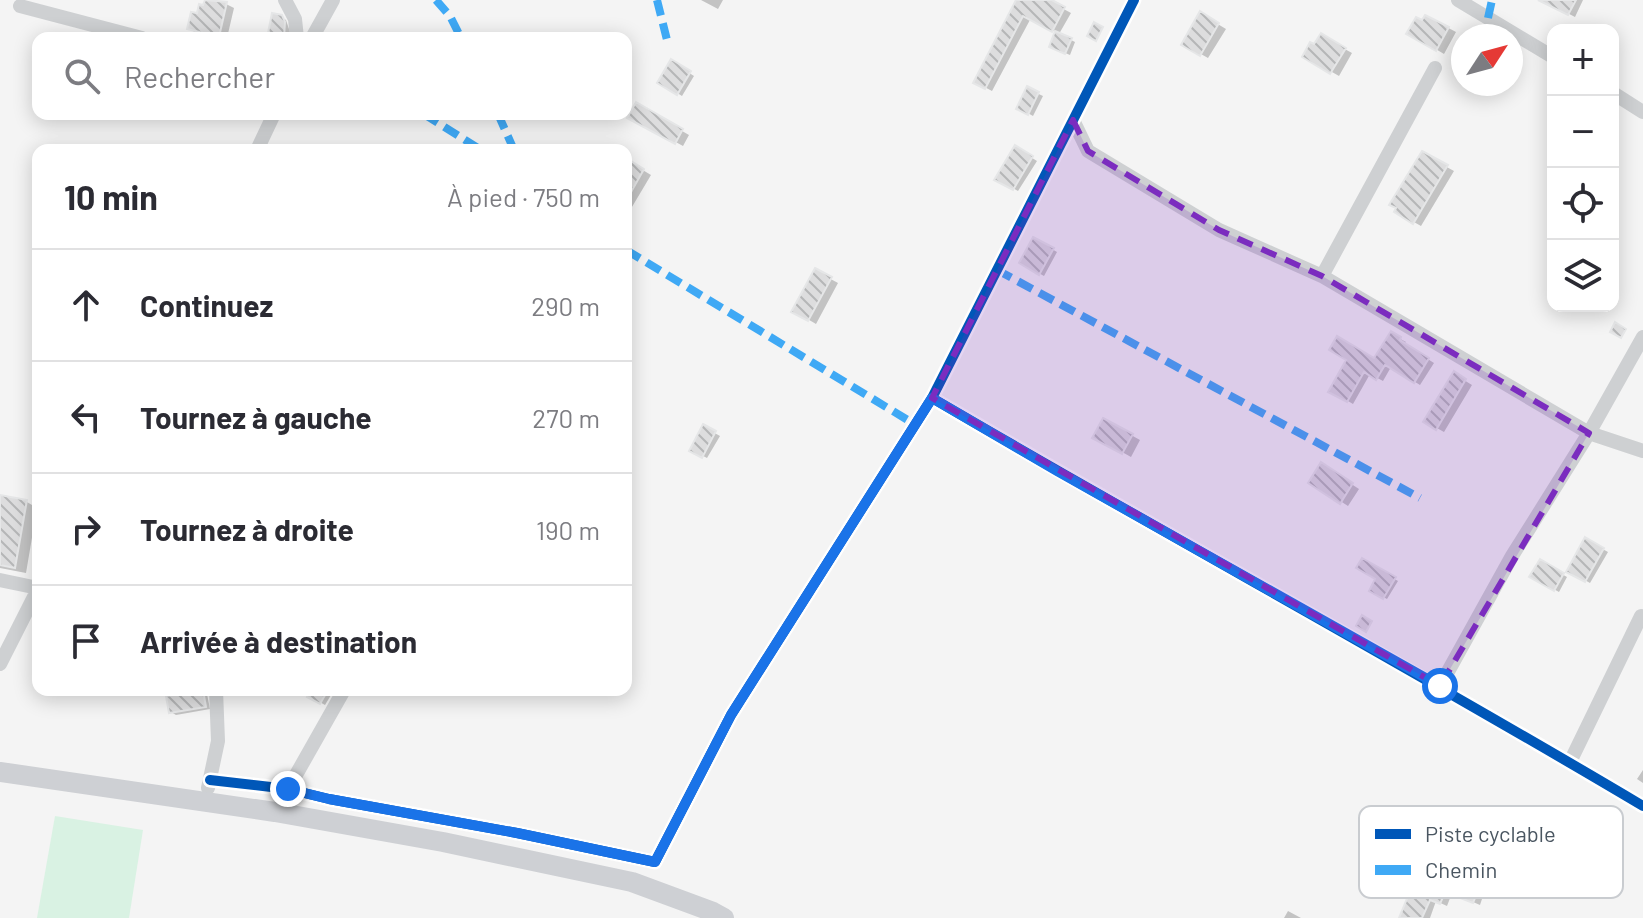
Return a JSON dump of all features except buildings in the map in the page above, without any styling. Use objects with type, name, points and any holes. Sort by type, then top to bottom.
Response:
[{"type":"street","points":[[285,0],[295,19],[296,32]]},
{"type":"street","points":[[315,32],[333,0]]},
{"type":"street","points":[[210,780],[288,789],[655,862],[731,715],[932,398],[1134,0]]},
{"type":"street","points":[[1458,0],[1547,53]]},
{"type":"street","points":[[20,6],[119,32]]},
{"type":"street","points":[[1322,276],[1435,68]]},
{"type":"street","points":[[1618,96],[1643,112]]},
{"type":"street","points":[[260,144],[271,120]]},
{"type":"street","points":[[1073,120],[1088,151],[1219,230],[1322,276],[1589,433],[1643,451]]},
{"type":"street","points":[[1440,686],[1512,556],[1589,433],[1643,337]]},
{"type":"street","points":[[932,398],[1070,479],[1440,686],[1643,806]]},
{"type":"street","points":[[0,580],[32,587]]},
{"type":"street","points":[[0,664],[32,600]]},
{"type":"street","points":[[1570,762],[1641,616]]},
{"type":"street","points":[[204,803],[218,741],[216,696]]},
{"type":"street","points":[[288,789],[341,696]]},
{"type":"street","points":[[0,772],[275,812],[443,842],[632,882],[724,918]]},
{"type":"highlighted area","points":[[1073,120],[1088,151],[1219,230],[1322,276],[1589,433],[1440,686],[932,398]]},
{"type":"green space","points":[[55,816],[143,830],[129,918],[37,918]]},
{"type":"marked path","points":[[436,0],[450,16],[458,32]]},
{"type":"marked path","points":[[657,0],[667,40]]},
{"type":"marked path","points":[[1488,18],[1492,0]]},
{"type":"marked path","points":[[434,120],[472,144]]},
{"type":"marked path","points":[[501,120],[511,144]]},
{"type":"marked path","points":[[632,254],[916,425]]},
{"type":"marked path","points":[[997,270],[1420,498]]},
{"type":"cycle path","points":[[210,780],[288,789],[655,862],[731,715],[932,398],[1134,0]]},
{"type":"cycle path","points":[[932,398],[1643,806]]},
{"type":"route","points":[[288,789],[655,862],[731,715],[932,398],[1440,686]]}]
